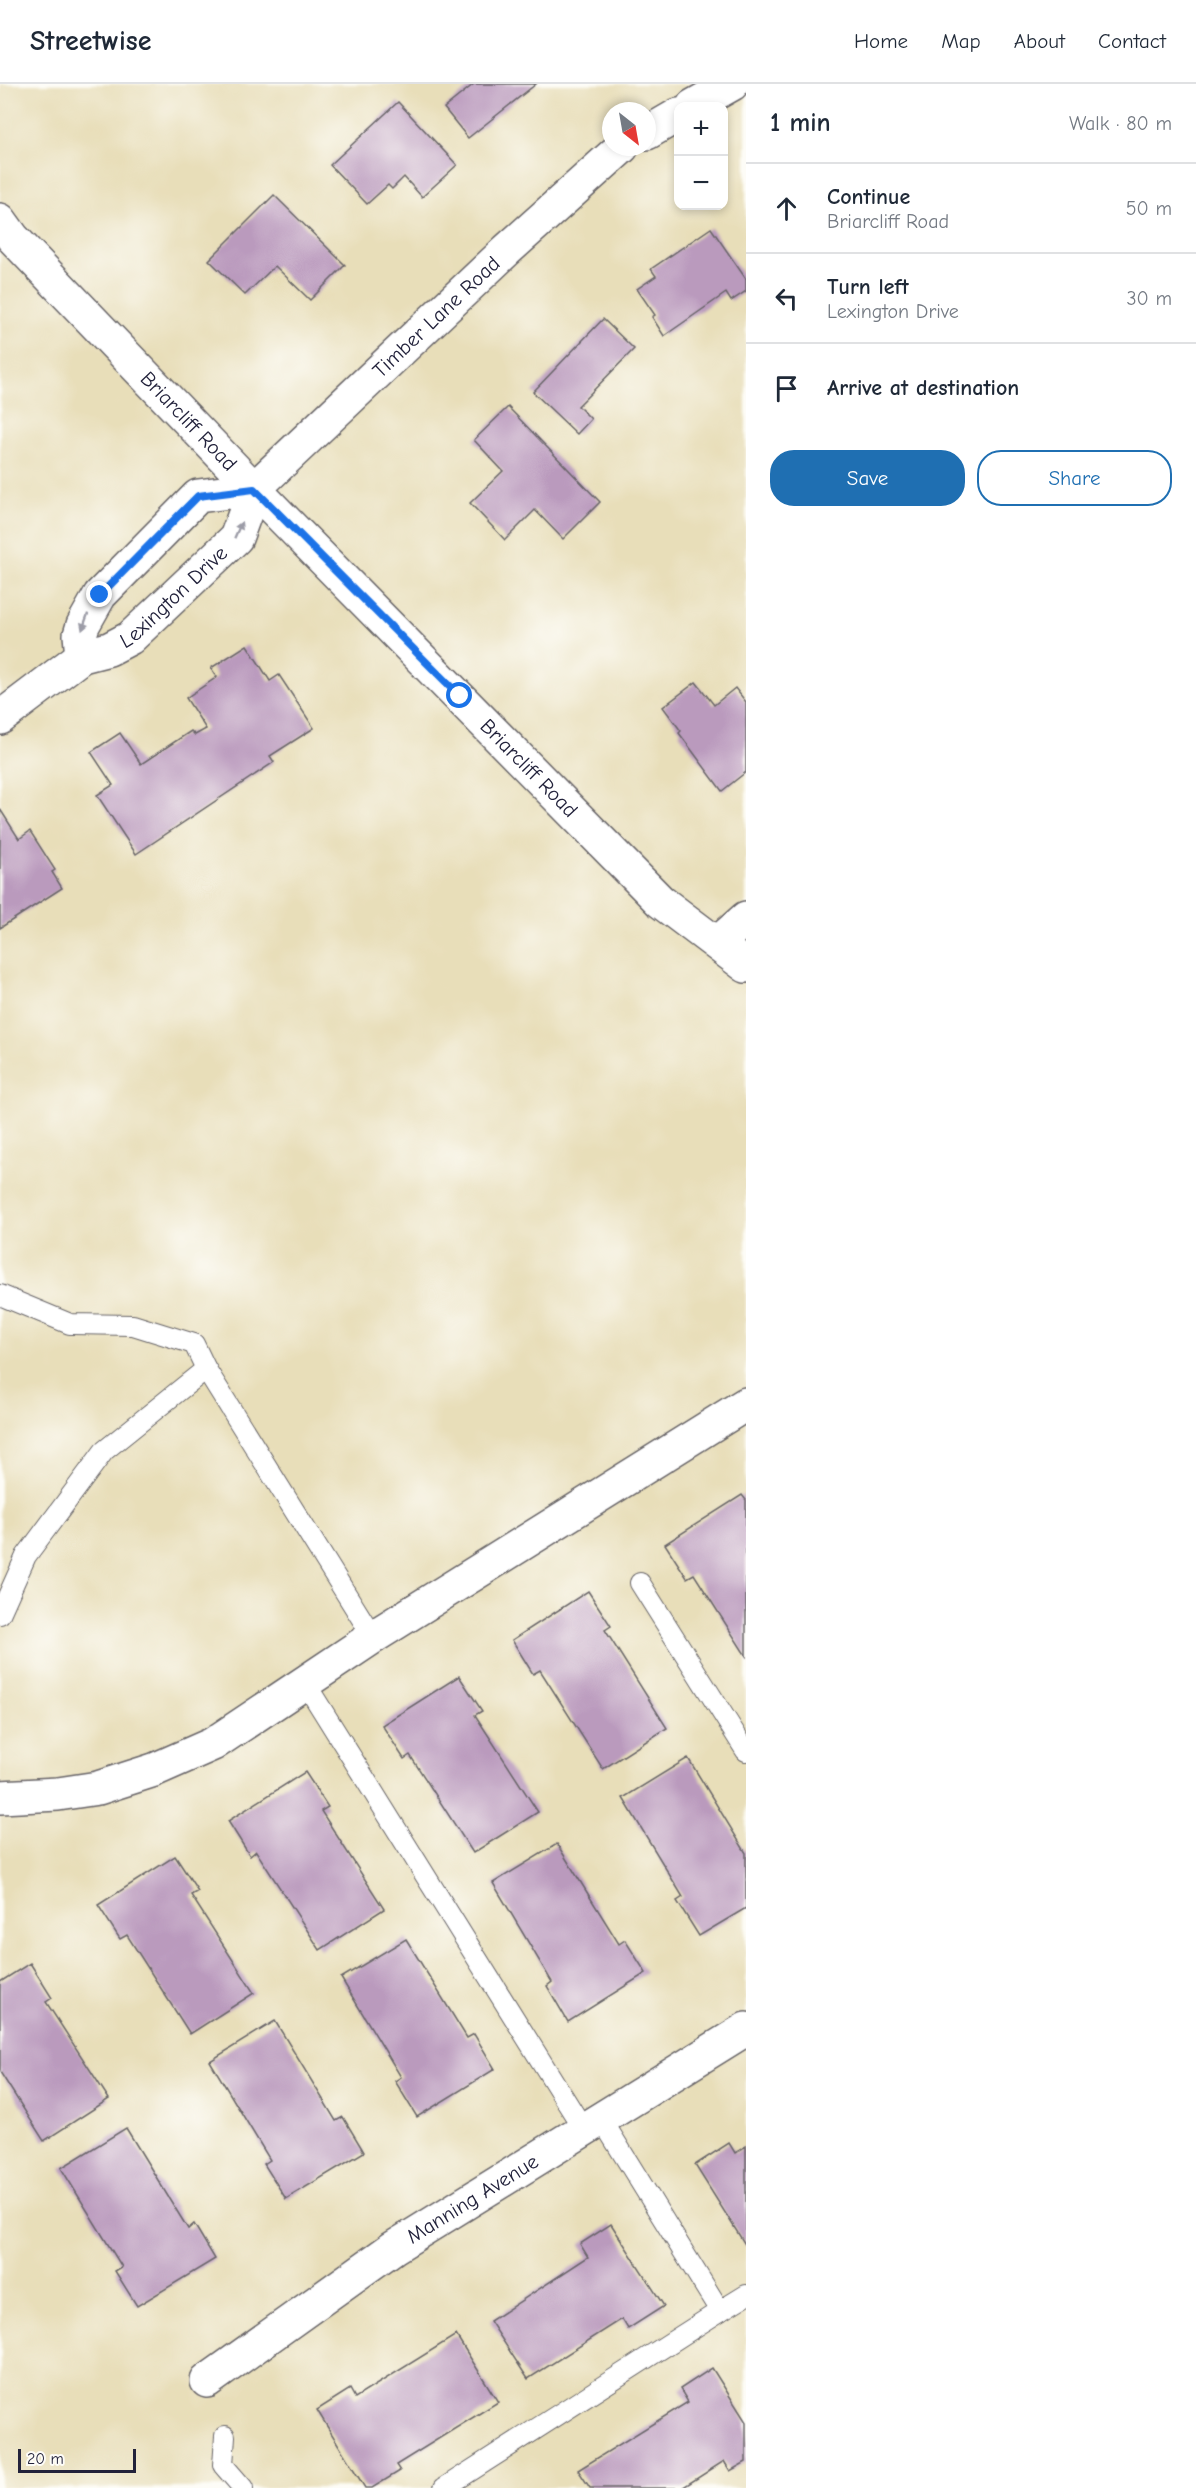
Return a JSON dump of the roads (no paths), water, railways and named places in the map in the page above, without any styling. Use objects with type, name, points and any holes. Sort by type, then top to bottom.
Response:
[{"type":"street","points":[[700,102],[732,84]]},
{"type":"street","points":[[656,128],[674,117]]},
{"type":"street","name":"Timber Lane Road","points":[[254,489],[515,242],[612,156]]},
{"type":"street","name":"Briarcliff Road","points":[[0,220],[13,238],[254,489],[660,901],[746,966]]},
{"type":"street","name":"Lexington Drive","points":[[0,718],[82,656],[109,649],[130,638],[232,542],[254,489],[198,496],[100,595],[80,635],[82,656]]},
{"type":"street","points":[[718,943],[746,918]]},
{"type":"street","points":[[0,1797],[58,1794],[98,1788],[154,1770],[213,1744],[304,1681],[746,1404]]},
{"type":"street","name":"Manning Avenue","points":[[207,2381],[393,2248],[746,2029]]},
{"type":"lane","points":[[0,1295],[70,1324],[133,1325],[194,1344],[206,1369],[373,1637]]},
{"type":"lane","points":[[0,1614],[26,1556],[104,1451],[206,1369]]},
{"type":"lane","points":[[640,1583],[746,1751]]},
{"type":"lane","points":[[304,1681],[593,2125],[720,2311]]},
{"type":"lane","points":[[444,2488],[746,2295]]},
{"type":"lane","points":[[225,2436],[223,2465],[243,2488]]}]
